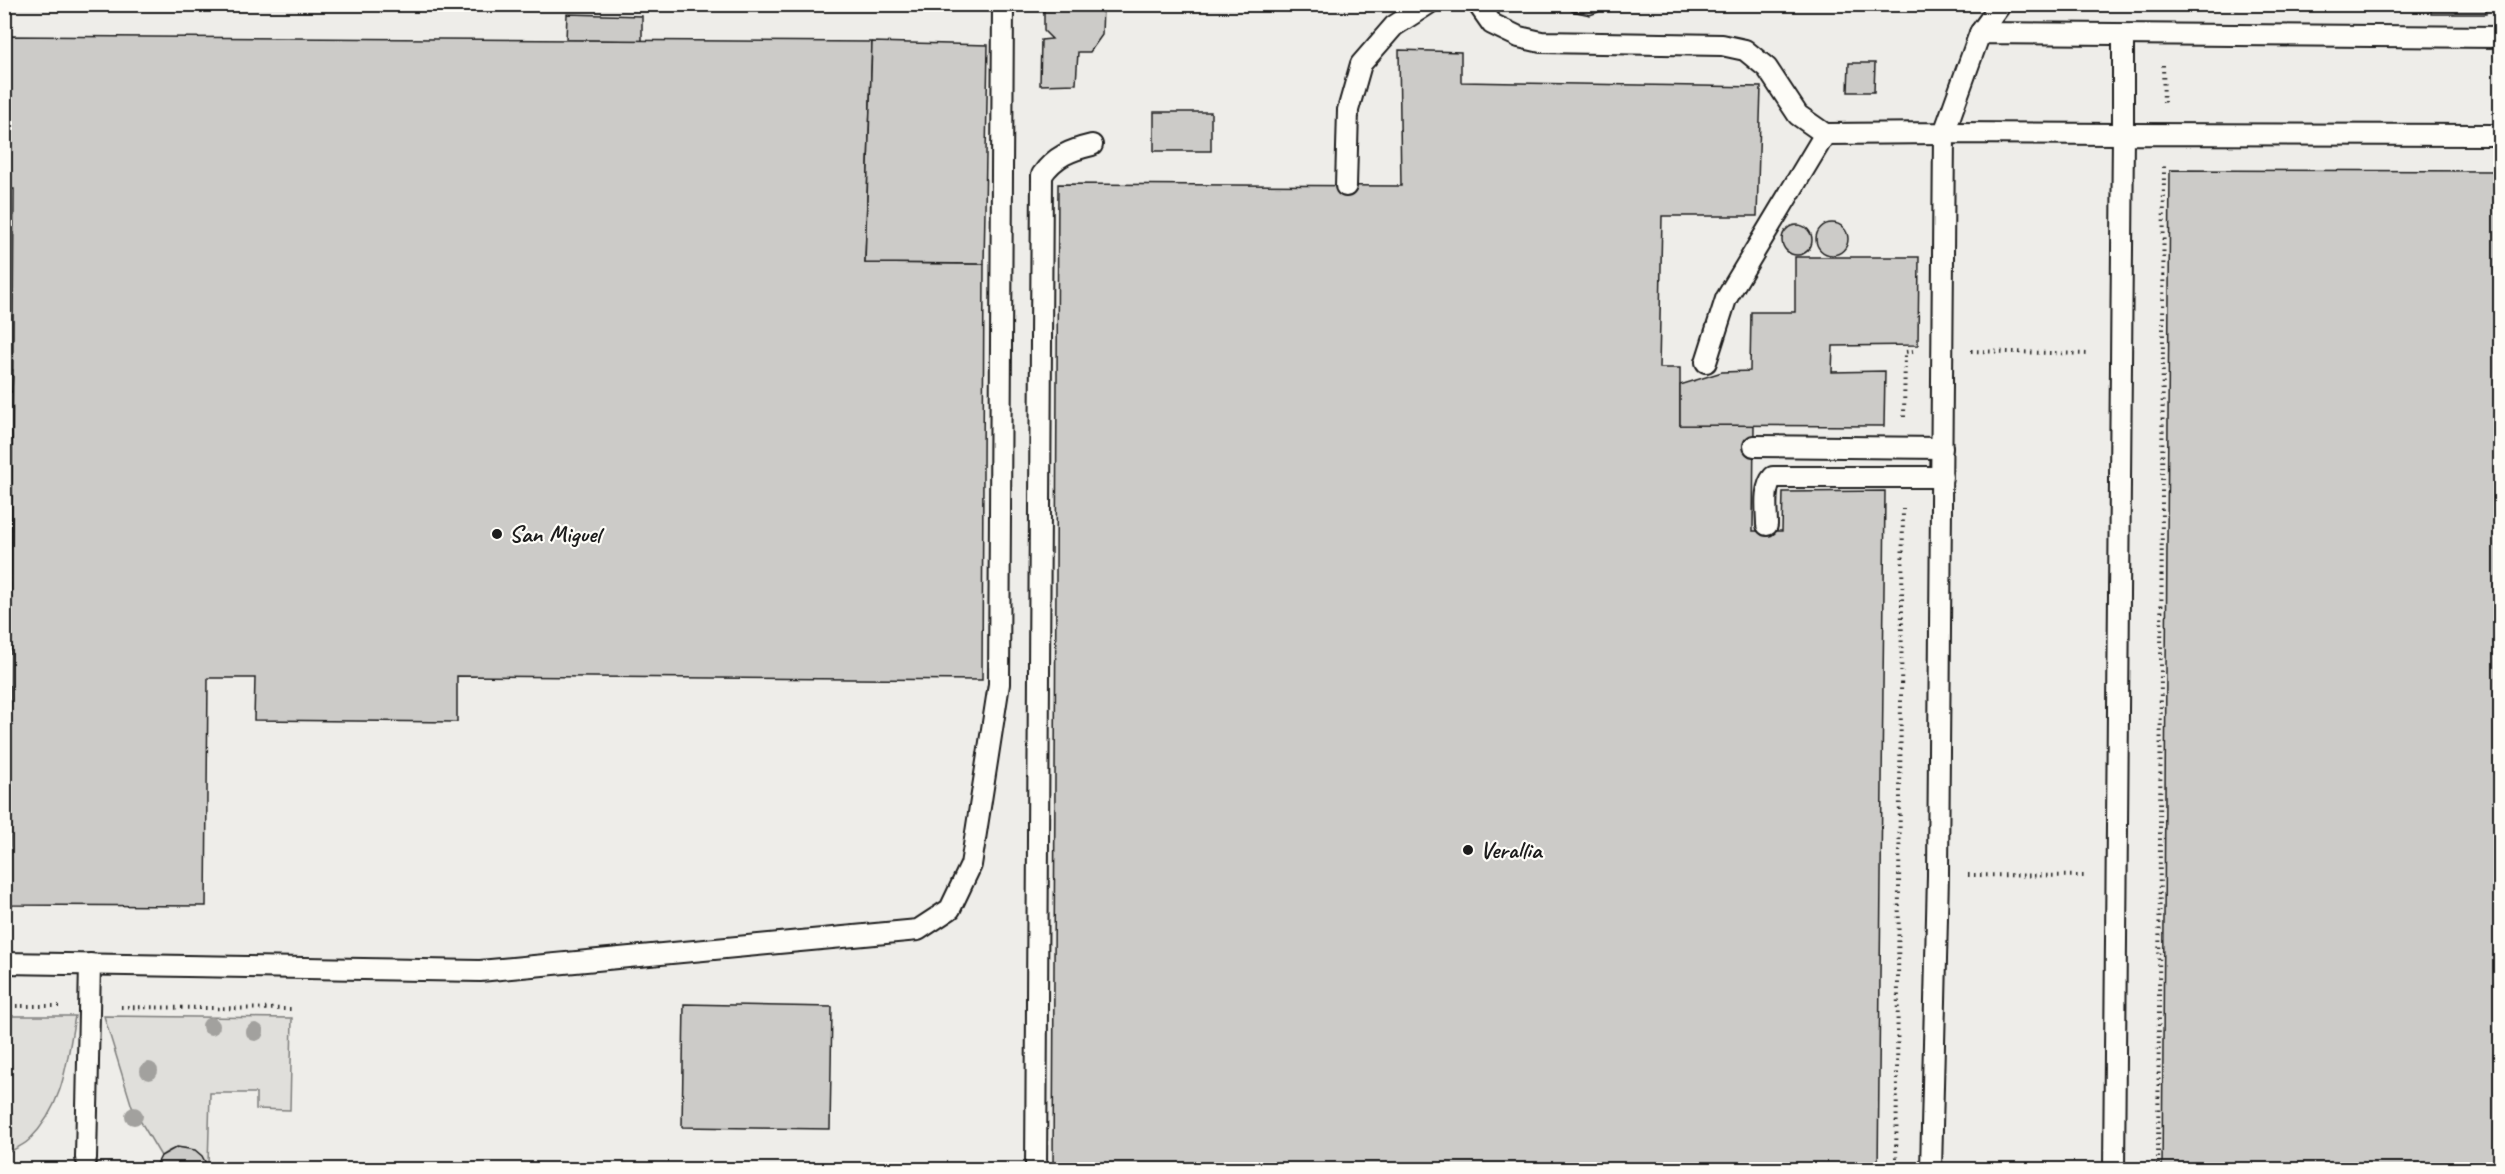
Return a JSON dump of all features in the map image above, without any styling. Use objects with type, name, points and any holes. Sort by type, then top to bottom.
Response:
[{"type":"lane","points":[[4,963],[480,971],[918,930],[950,909],[971,865],[999,684],[1003,4]]},
{"type":"lane","points":[[1346,186],[1348,110],[1361,64],[1394,26],[1428,4]]},
{"type":"lane","points":[[1478,4],[1492,24],[1519,37],[1541,42],[1722,45],[1745,50],[1767,68],[1798,115],[1825,134],[2500,135]]},
{"type":"lane","points":[[1931,1170],[1938,875],[1944,133],[1980,33],[2001,4]]},
{"type":"lane","points":[[1980,33],[2500,37]]},
{"type":"lane","points":[[2114,1170],[2123,35]]},
{"type":"lane","points":[[1706,362],[1726,299],[1825,134]]},
{"type":"lane","points":[[1036,1170],[1042,175],[1050,163],[1070,150],[1092,145]]},
{"type":"lane","points":[[1754,446],[1942,448]]},
{"type":"lane","points":[[1767,525],[1767,488],[1773,477],[1942,477]]},
{"type":"lane","points":[[86,1158],[90,964]]},
{"type":"path","points":[[2158,1170],[2163,35]]},
{"type":"path","points":[[1904,446],[1905,352],[2163,356]]},
{"type":"path","points":[[1896,1170],[1904,477]]},
{"type":"path","points":[[1899,874],[2159,876]]},
{"type":"path","points":[[4,1006],[291,1009]]},
{"type":"shaded area","points":[[5,5],[2500,5],[2500,1169],[5,1169]]},
{"type":"shaded area","points":[[5,1016],[75,1016],[62,1082],[50,1113],[29,1140],[5,1154]]},
{"type":"shaded area","points":[[104,1016],[292,1018],[290,1110],[256,1109],[256,1093],[210,1093],[208,1165],[198,1154],[186,1148],[174,1149],[161,1156],[132,1107]]},
{"type":"building","points":[[1044,4],[1103,4],[1102,35],[1090,52],[1078,52],[1076,84],[1040,85],[1041,40],[1052,39],[1044,31]]},
{"type":"building","points":[[1565,4],[1606,4],[1598,12],[1590,15],[1572,11]]},
{"type":"building","points":[[2170,4],[2300,4],[2300,7],[2170,8]]},
{"type":"building","points":[[2334,4],[2386,4],[2386,6],[2334,6]]},
{"type":"building","points":[[2431,4],[2486,4],[2486,14],[2431,14]]},
{"type":"building","points":[[567,14],[642,16],[642,41],[566,40]]},
{"type":"building","name":"San Miguel","points":[[4,36],[872,42],[865,263],[984,264],[982,680],[457,676],[457,722],[254,720],[255,678],[208,678],[206,906],[9,905],[14,189],[4,189]]},
{"type":"building","points":[[872,42],[988,45],[984,264],[865,263]]},
{"type":"building","name":"Verallia","points":[[1399,50],[1461,52],[1461,82],[1761,87],[1757,216],[1662,216],[1659,368],[1680,368],[1680,425],[1754,425],[1753,531],[1782,531],[1783,492],[1885,491],[1878,1170],[1053,1170],[1058,184],[1401,186]]},
{"type":"building","points":[[1849,63],[1875,63],[1874,92],[1848,92]]},
{"type":"building","points":[[1154,112],[1211,112],[1211,151],[1154,151]]},
{"type":"building","points":[[2170,170],[2500,171],[2500,1170],[2162,1170]]},
{"type":"building","points":[[1832,223],[1843,228],[1848,239],[1843,250],[1832,255],[1821,250],[1816,239],[1821,228]]},
{"type":"building","points":[[1797,225],[1807,230],[1812,240],[1807,250],[1797,255],[1787,250],[1782,240],[1787,230]]},
{"type":"building","points":[[1795,257],[1919,257],[1918,345],[1833,346],[1832,372],[1885,371],[1884,426],[1680,425],[1680,385],[1722,372],[1750,371],[1751,312],[1795,312]]},
{"type":"building","points":[[4,370],[13,370],[12,392],[4,392]]},
{"type":"building","points":[[684,1004],[832,1007],[830,1129],[682,1127]]},
{"type":"building","points":[[177,1147],[195,1150],[202,1156],[209,1170],[154,1170],[161,1156]]},
{"type":"building","points":[[30,1167],[150,1167],[150,1170],[30,1170]]},
{"type":"building","points":[[748,1168],[996,1169],[748,1170]]},
{"type":"place","name":"San Miguel","points":[[497,534]]},
{"type":"place","name":"Verallia","points":[[1468,850]]}]
